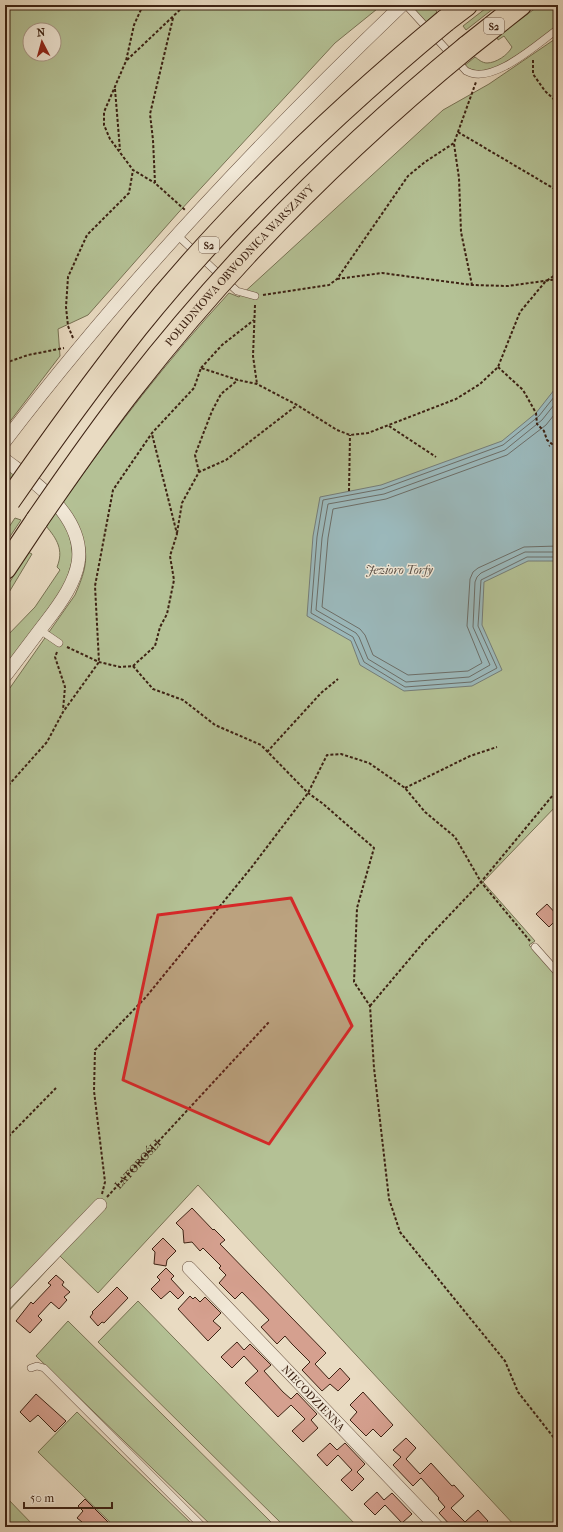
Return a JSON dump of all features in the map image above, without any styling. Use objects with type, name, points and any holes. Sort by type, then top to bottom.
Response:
[{"type":"highway","name":"S2","points":[[7,504],[67,418],[106,367],[138,326],[205,248],[323,127],[393,65],[466,5]]},
{"type":"highway","name":"POŁUDNIOWA OBWODNICA WARSZAWY","points":[[5,568],[74,466],[130,391],[177,332],[232,269],[309,188],[364,136],[423,83],[520,5]]},
{"type":"street","points":[[5,441],[78,349],[176,234],[402,5]]},
{"type":"street","points":[[5,460],[40,487],[54,500],[67,516],[77,540],[79,557],[74,580],[63,600],[5,676]]},
{"type":"street","points":[[5,1304],[100,1205]]},
{"type":"street","name":"NIECODZIENNA","points":[[189,1268],[437,1527]]},
{"type":"lane","points":[[406,5],[466,71],[478,75],[489,74],[497,71],[518,58],[558,29]]},
{"type":"lane","points":[[176,234],[237,291],[255,296]]},
{"type":"lane","points":[[40,630],[59,643]]},
{"type":"lane","points":[[535,947],[558,973]]},
{"type":"lane","points":[[31,1368],[37,1366],[44,1368],[203,1527]]},
{"type":"path","points":[[143,5],[134,25],[126,61],[104,112],[104,125],[110,139],[133,170],[155,183],[193,217]]},
{"type":"path","points":[[126,61],[185,5]]},
{"type":"path","points":[[155,183],[150,114],[173,18]]},
{"type":"path","points":[[533,60],[534,74],[545,91],[558,103]]},
{"type":"path","points":[[472,285],[461,232],[459,178],[454,143],[478,75]]},
{"type":"path","points":[[115,88],[120,152]]},
{"type":"path","points":[[458,132],[558,191]]},
{"type":"path","points":[[257,384],[253,356],[255,296],[329,285],[337,279],[408,176],[425,162],[454,143]]},
{"type":"path","points":[[5,363],[28,355],[62,348],[78,349],[68,326],[66,307],[68,277],[88,235],[129,193],[133,170]]},
{"type":"path","points":[[337,279],[382,273],[472,285],[508,286],[558,279]]},
{"type":"path","points":[[201,368],[238,380],[257,384],[297,405],[337,430],[350,435],[368,433],[456,399],[480,384],[498,367],[520,312],[545,282],[558,273]]},
{"type":"path","points":[[5,789],[47,742],[63,712],[100,662],[95,586],[113,490],[152,433],[194,388],[201,368],[222,345],[254,320]]},
{"type":"path","points":[[498,367],[523,390],[536,413],[537,424],[544,431],[547,440],[552,444],[549,446]]},
{"type":"path","points":[[199,472],[195,455],[212,411],[221,394],[238,380]]},
{"type":"path","points":[[63,712],[65,687],[55,657],[59,643],[100,662],[120,667],[133,666],[155,646],[160,627],[168,614],[174,580],[170,556],[177,534],[182,502],[199,472],[226,460],[297,405]]},
{"type":"path","points":[[389,426],[436,457]]},
{"type":"path","points":[[152,433],[177,534]]},
{"type":"path","points":[[349,491],[350,435]]},
{"type":"path","points":[[133,666],[153,689],[183,700],[215,725],[260,745],[308,793],[322,803],[374,848],[357,908],[354,982],[370,1006],[374,1068],[389,1199],[400,1232],[505,1361],[518,1392],[558,1443]]},
{"type":"path","points":[[267,752],[321,693],[338,679]]},
{"type":"path","points":[[405,788],[470,756],[496,747]]},
{"type":"path","points":[[100,1205],[105,1182],[94,1090],[95,1050],[146,997],[251,868],[308,793],[327,755],[341,754],[369,763],[405,788],[425,812],[455,837],[481,882],[535,947]]},
{"type":"path","points":[[370,1006],[423,943],[481,882],[558,789]]},
{"type":"path","name":"LATOROŚLI","points":[[100,1205],[269,1022]]},
{"type":"path","points":[[5,1140],[56,1088]]},
{"type":"highlighted area","points":[[291,898],[352,1026],[269,1144],[123,1080],[158,915]]},
{"type":"green space","points":[[5,5],[382,5],[335,43],[178,213],[88,315],[58,329],[60,356],[5,428]]},
{"type":"green space","points":[[414,5],[436,5],[435,9],[437,12],[426,22],[415,10]]},
{"type":"green space","points":[[490,5],[498,5],[466,30],[463,26]]},
{"type":"green space","points":[[540,5],[558,5],[558,27],[495,69],[480,71],[472,70],[464,66],[475,57],[482,62],[490,63],[505,56],[512,47],[504,36],[498,40],[497,36]]},
{"type":"green space","points":[[558,37],[558,804],[483,882],[535,941],[529,945],[558,977],[558,1527],[516,1527],[198,1185],[98,1293],[60,1256],[5,1315],[5,695],[75,595],[82,577],[86,557],[84,544],[62,503],[101,449],[184,343],[229,293],[239,297],[443,110],[489,84]]},
{"type":"green space","points":[[5,467],[14,474],[5,488]]},
{"type":"green space","points":[[56,512],[66,525],[71,542],[73,558],[65,586],[5,667],[5,638],[35,607],[60,570],[57,567],[60,555],[58,545],[46,526]]},
{"type":"green space","points":[[15,518],[21,520],[5,544],[5,533]]},
{"type":"green space","points":[[28,552],[32,554],[5,599],[5,590]]},
{"type":"green space","points":[[138,1301],[358,1527],[285,1527],[98,1342]]},
{"type":"green space","points":[[68,1321],[272,1523],[268,1527],[213,1527],[36,1356]]},
{"type":"green space","points":[[77,1412],[195,1527],[115,1527],[38,1452]]},
{"type":"green space","points":[[5,1496],[35,1527],[5,1527]]},
{"type":"water","name":"Jezioro Torfy","points":[[558,385],[558,561],[528,561],[484,582],[482,625],[502,670],[472,686],[404,691],[360,665],[351,641],[307,616],[313,536],[320,497],[381,485],[502,441],[536,413]]},
{"type":"building","points":[[547,904],[558,916],[558,918],[549,927],[536,914]]},
{"type":"building","points":[[192,1208],[225,1240],[220,1244],[326,1353],[315,1364],[329,1379],[340,1368],[350,1379],[338,1391],[330,1384],[322,1391],[302,1370],[310,1362],[285,1336],[277,1344],[261,1327],[269,1320],[242,1292],[235,1299],[219,1283],[226,1275],[219,1268],[221,1266],[203,1248],[200,1251],[192,1242],[184,1243],[183,1230],[176,1223]]},
{"type":"building","points":[[163,1238],[176,1251],[167,1260],[166,1266],[154,1264],[155,1252],[152,1249]]},
{"type":"building","points":[[166,1268],[174,1276],[171,1279],[184,1293],[178,1299],[170,1291],[161,1299],[151,1289],[160,1280],[157,1277]]},
{"type":"building","points":[[56,1275],[64,1282],[62,1285],[70,1292],[64,1297],[67,1300],[59,1309],[51,1302],[38,1316],[42,1320],[30,1333],[16,1321],[31,1302],[33,1304],[51,1285],[48,1283]]},
{"type":"building","points":[[117,1287],[128,1298],[104,1323],[102,1322],[98,1326],[90,1317],[93,1313],[92,1312]]},
{"type":"building","points":[[190,1296],[193,1299],[195,1297],[200,1302],[205,1297],[221,1313],[213,1321],[221,1328],[208,1341],[178,1309]]},
{"type":"building","points":[[237,1342],[244,1350],[250,1344],[271,1365],[264,1371],[283,1392],[291,1399],[297,1393],[317,1414],[311,1420],[318,1428],[303,1442],[292,1431],[305,1419],[291,1405],[278,1417],[245,1383],[258,1371],[244,1356],[232,1368],[221,1357]]},
{"type":"building","points":[[363,1392],[393,1425],[381,1437],[373,1429],[366,1436],[350,1420],[357,1412],[350,1405]]},
{"type":"building","points":[[36,1394],[66,1421],[55,1432],[38,1415],[30,1422],[20,1412]]},
{"type":"building","points":[[406,1438],[416,1448],[406,1459],[420,1474],[431,1463],[452,1486],[454,1485],[464,1496],[451,1508],[465,1522],[478,1510],[488,1521],[482,1527],[452,1527],[439,1513],[445,1507],[421,1478],[413,1486],[393,1465],[401,1457],[393,1450]]},
{"type":"building","points":[[330,1443],[337,1450],[345,1443],[365,1464],[357,1472],[364,1479],[352,1491],[341,1480],[352,1470],[338,1455],[327,1466],[317,1455]]},
{"type":"building","points":[[377,1492],[384,1500],[392,1493],[412,1514],[402,1523],[385,1505],[375,1515],[364,1504]]},
{"type":"building","points":[[85,1499],[113,1527],[77,1527],[82,1522],[77,1518],[83,1511],[78,1506]]}]
